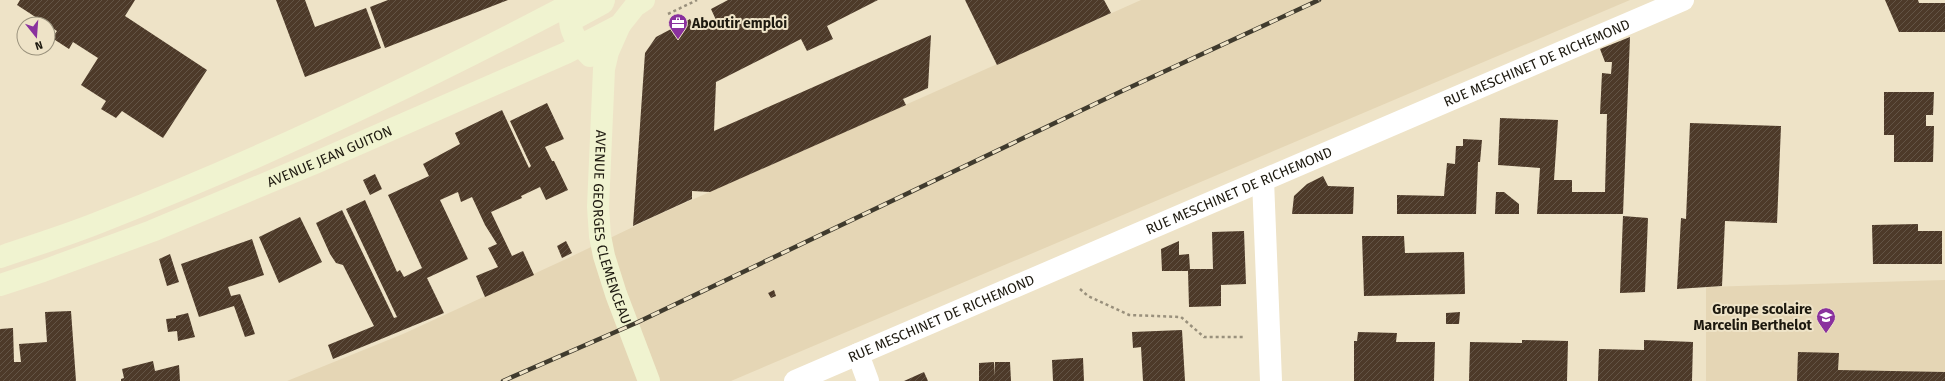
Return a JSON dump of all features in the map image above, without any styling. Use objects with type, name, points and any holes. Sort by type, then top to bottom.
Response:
[{"type":"main road","name":"AVENUE JEAN GUITON","points":[[0,257],[104,221],[216,175],[389,97],[578,0]]},
{"type":"main road","points":[[604,0],[603,3],[570,21],[570,27],[580,46],[604,69]]},
{"type":"main road","name":"AVENUE JEAN GUITON","points":[[0,285],[43,271],[152,231],[317,162],[580,46],[620,25],[635,6],[644,0]]},
{"type":"main road","name":"AVENUE GEORGES CLEMENCEAU","points":[[620,25],[608,52],[604,69],[598,207],[600,236],[604,256],[616,294],[649,381]]},
{"type":"street","name":"RUE MESCHINET DE RICHEMOND","points":[[795,381],[1683,0]]},
{"type":"street","points":[[1263,180],[1271,381]]},
{"type":"street","points":[[858,354],[868,381]]},
{"type":"path","points":[[1055,269],[1088,296],[1129,315],[1181,317],[1204,337],[1269,338]]},
{"type":"shaded area","points":[[1141,0],[1630,0],[731,381],[287,381],[403,334],[658,215]]},
{"type":"shaded area","name":"Groupe scolaire Marcelin Berthelot","points":[[1945,280],[1945,381],[1706,381],[1706,287]]},
{"type":"building","points":[[20,0],[135,0],[125,16],[207,70],[163,138],[122,111],[116,118],[101,109],[106,101],[81,85],[98,58],[73,42],[69,49],[56,41],[56,16],[34,16],[17,5]]},
{"type":"building","points":[[276,0],[305,0],[315,27],[366,8],[381,48],[305,77]]},
{"type":"building","points":[[388,0],[508,0],[385,48],[370,7]]},
{"type":"building","points":[[728,0],[878,0],[827,26],[833,39],[807,51],[801,39],[716,82],[714,131],[931,35],[928,88],[903,99],[906,105],[710,192],[692,191],[692,199],[633,226],[645,53],[656,37],[690,19],[695,30],[716,20],[711,9]]},
{"type":"building","points":[[965,0],[1104,0],[1111,13],[997,65]]},
{"type":"building","points":[[1885,0],[1918,0],[1919,3],[1945,3],[1945,32],[1899,32]]},
{"type":"building","points":[[1630,37],[1623,214],[1537,214],[1540,168],[1498,165],[1500,118],[1558,120],[1554,180],[1572,180],[1572,192],[1605,192],[1607,114],[1600,114],[1602,73],[1611,74],[1612,62],[1605,62],[1600,49]]},
{"type":"building","points":[[1884,92],[1934,92],[1933,115],[1926,115],[1926,126],[1934,126],[1933,162],[1894,162],[1894,135],[1884,135]]},
{"type":"building","points":[[547,103],[564,139],[545,147],[552,161],[554,161],[568,190],[546,200],[540,187],[521,196],[522,198],[491,212],[512,256],[523,251],[534,275],[485,297],[476,276],[498,267],[488,248],[497,244],[485,225],[472,197],[461,202],[458,192],[440,200],[468,259],[427,278],[444,313],[333,359],[328,345],[374,326],[343,265],[336,263],[330,254],[316,223],[342,210],[394,318],[397,317],[346,209],[365,200],[397,272],[400,270],[404,277],[422,268],[388,195],[429,176],[423,164],[460,144],[455,133],[502,110],[529,168],[531,166],[510,121]]},
{"type":"building","points":[[1690,123],[1781,126],[1777,223],[1725,221],[1722,286],[1677,289],[1681,218],[1686,219]]},
{"type":"building","points":[[1463,139],[1482,140],[1480,162],[1478,162],[1476,214],[1397,214],[1397,195],[1444,196],[1447,163],[1455,164],[1456,146],[1463,146]]},
{"type":"building","points":[[375,174],[382,189],[370,195],[363,180]]},
{"type":"building","points":[[1323,176],[1328,186],[1354,187],[1353,214],[1292,214],[1294,196],[1307,184]]},
{"type":"building","points":[[1496,192],[1504,192],[1519,204],[1519,214],[1495,214]]},
{"type":"building","points":[[1623,216],[1648,218],[1645,292],[1620,293]]},
{"type":"building","points":[[300,217],[322,262],[279,283],[259,237]]},
{"type":"building","points":[[1918,224],[1918,231],[1942,231],[1942,264],[1873,264],[1872,225]]},
{"type":"building","points":[[1244,231],[1246,284],[1221,285],[1221,306],[1189,307],[1188,271],[1162,271],[1161,249],[1179,241],[1179,255],[1189,254],[1190,269],[1213,269],[1212,232]]},
{"type":"building","points":[[1362,236],[1404,236],[1405,253],[1464,252],[1465,294],[1364,296]]},
{"type":"building","points":[[252,239],[264,275],[228,287],[231,296],[240,294],[255,334],[245,337],[234,306],[199,317],[181,264]]},
{"type":"building","points":[[566,241],[572,253],[562,258],[557,246]]},
{"type":"building","points":[[170,254],[179,282],[167,286],[159,259]]},
{"type":"building","points":[[774,290],[776,296],[771,298],[768,293]]},
{"type":"building","points":[[71,311],[76,381],[0,381],[0,329],[13,328],[14,362],[21,362],[19,344],[47,342],[45,312]]},
{"type":"building","points":[[1460,312],[1459,324],[1446,324],[1446,313]]},
{"type":"building","points":[[188,313],[195,337],[178,341],[177,331],[168,332],[166,319],[176,318],[176,316]]},
{"type":"building","points":[[1182,330],[1185,381],[1143,381],[1141,347],[1133,348],[1132,332]]},
{"type":"building","points":[[1358,332],[1397,333],[1396,342],[1435,342],[1434,381],[1354,381],[1354,341],[1357,341]]},
{"type":"building","points":[[1522,340],[1568,341],[1567,381],[1469,381],[1470,342],[1522,343]]},
{"type":"building","points":[[1644,340],[1693,342],[1692,381],[1598,381],[1599,349],[1644,350]]},
{"type":"building","points":[[1798,352],[1839,353],[1838,370],[1945,372],[1945,381],[1797,381]]},
{"type":"building","points":[[1083,358],[1084,381],[1053,381],[1052,360]]},
{"type":"building","points":[[153,361],[155,371],[179,365],[180,381],[121,381],[121,379],[124,378],[122,369]]},
{"type":"building","points":[[994,362],[995,376],[995,362],[1010,362],[1011,381],[979,381],[979,363]]},
{"type":"building","points":[[924,372],[928,381],[904,381]]},
{"type":"railway","points":[[503,381],[636,323],[1122,91],[1319,0]]},
{"type":"place","name":"Aboutir emploi","points":[[678,40]]},
{"type":"place","name":"Groupe scolaire Marcelin Berthelot","points":[[1826,334]]}]
